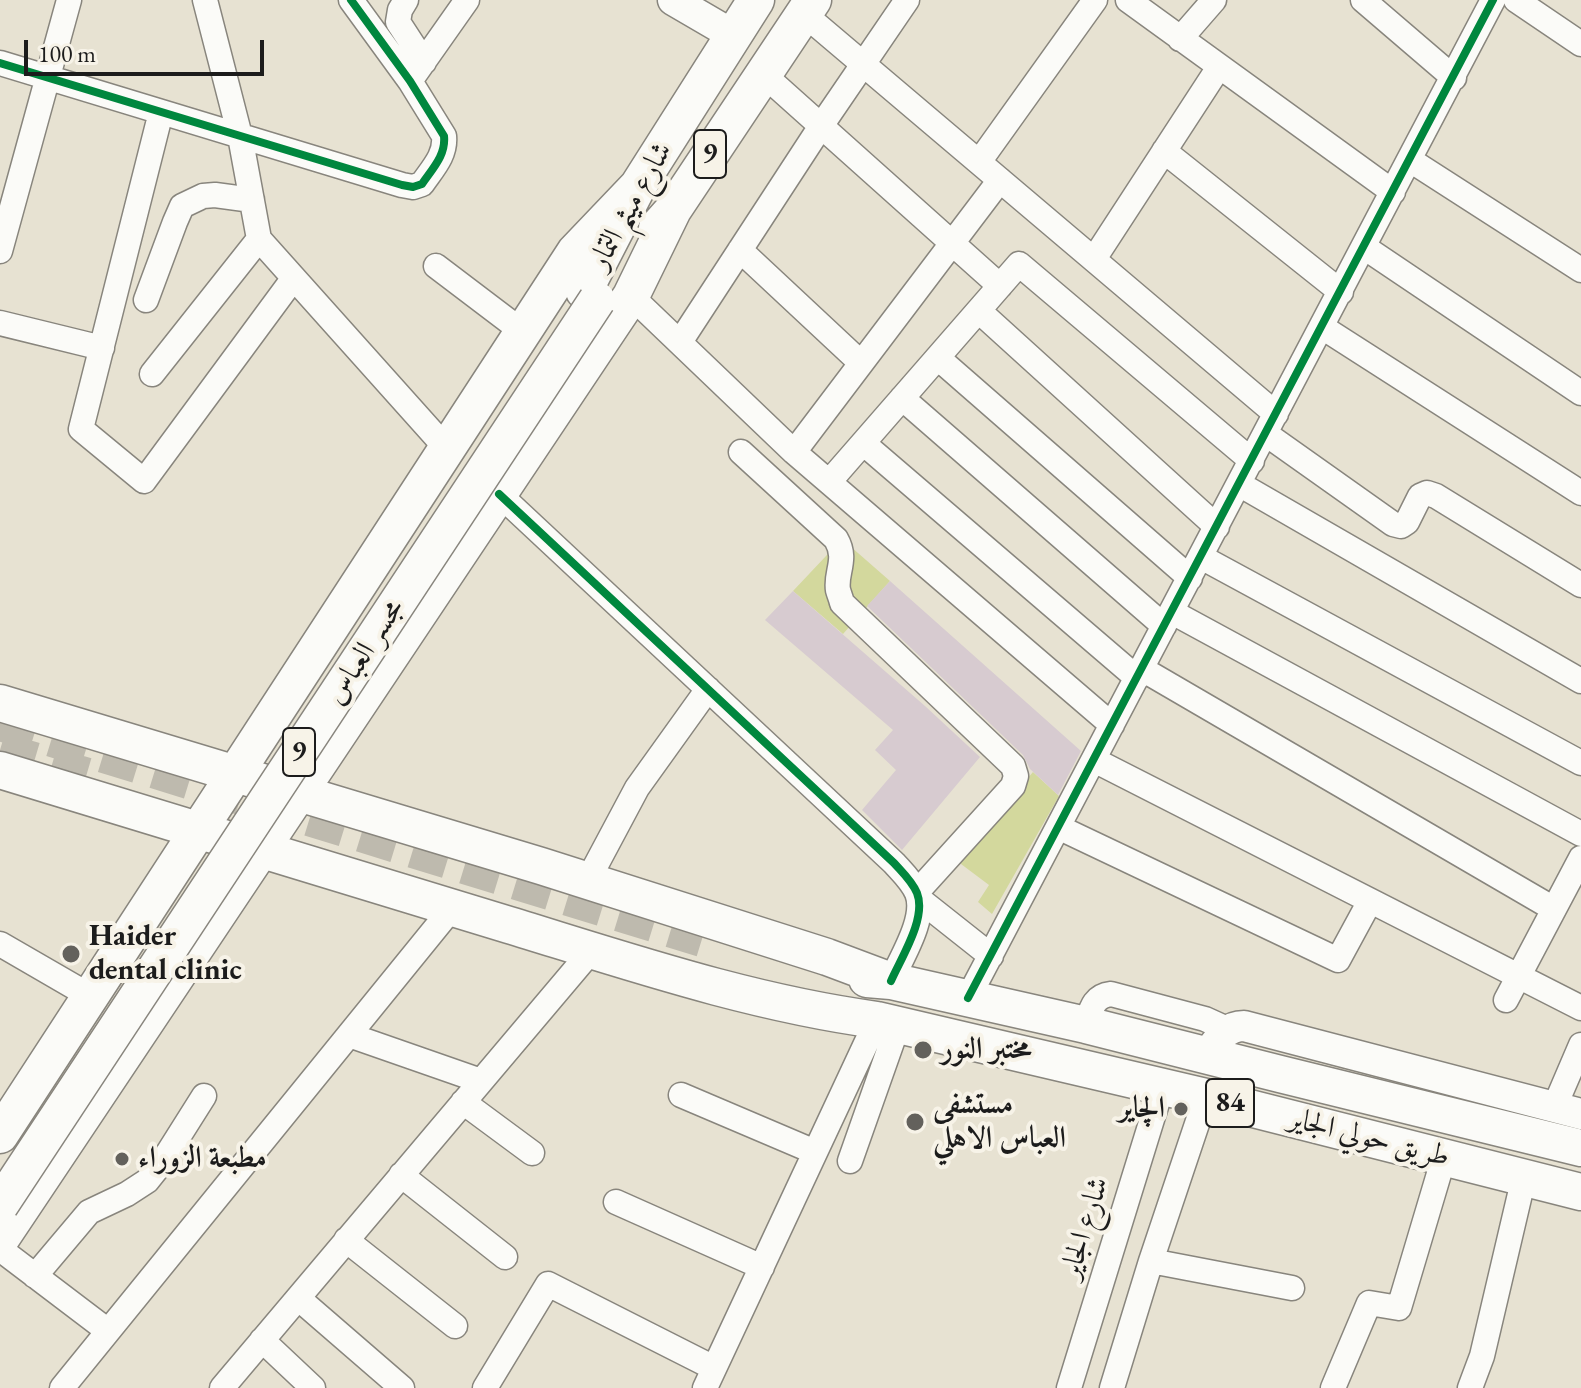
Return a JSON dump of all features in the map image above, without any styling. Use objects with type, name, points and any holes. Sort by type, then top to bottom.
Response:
[{"type":"highway","name":"شارع ميثم التمار","points":[[604,295],[638,186],[756,0]]},
{"type":"highway","name":"شارع ميثم التمار","points":[[604,295],[673,210],[809,7]]},
{"type":"highway","points":[[0,1135],[575,252],[638,186]]},
{"type":"highway","points":[[0,1240],[499,494],[604,295]]},
{"type":"highway","name":"مجسر العباس","points":[[0,1173],[604,295]]},
{"type":"highway","name":"مجسر العباس","points":[[0,1205],[604,295]]},
{"type":"highway","points":[[0,703],[588,880],[827,957],[891,981]]},
{"type":"highway","points":[[169,753],[205,753],[237,746],[272,718]]},
{"type":"highway","points":[[333,742],[327,759],[329,778],[339,796],[354,808]]},
{"type":"highway","points":[[0,770],[592,950],[761,998],[887,1023]]},
{"type":"highway","points":[[150,817],[175,838],[179,853],[177,863]]},
{"type":"highway","points":[[233,891],[263,869],[311,866]]},
{"type":"highway","name":"84","points":[[887,1023],[699,948],[891,981]]},
{"type":"highway","name":"طريق حولي الجاير","points":[[891,981],[1086,1025],[1217,1042],[1581,1148]]},
{"type":"highway","name":"طريق حولي الجاير","points":[[887,1023],[1206,1097],[1581,1192]]},
{"type":"main road","points":[[673,0],[733,35]]},
{"type":"main road","points":[[1217,1042],[1238,1026],[1244,1026],[1568,1111]]},
{"type":"street","points":[[0,251],[69,0]]},
{"type":"street","points":[[205,0],[240,136],[259,239],[447,449]]},
{"type":"street","points":[[351,0],[417,72]]},
{"type":"street","points":[[0,63],[413,187],[422,184],[443,154],[445,145],[398,22],[406,0]]},
{"type":"street","points":[[417,72],[467,0]]},
{"type":"street","points":[[680,342],[907,0]]},
{"type":"street","points":[[979,162],[1095,0]]},
{"type":"street","points":[[1128,0],[1393,192]]},
{"type":"street","points":[[1180,39],[1214,0]]},
{"type":"street","points":[[1363,0],[1454,78]]},
{"type":"street","points":[[968,998],[1493,0]]},
{"type":"street","points":[[1516,0],[1581,44]]},
{"type":"street","points":[[809,7],[864,64],[1094,259],[1271,424],[1393,524],[1401,526],[1407,522],[1420,496],[1427,493],[1581,585]]},
{"type":"street","points":[[1094,259],[1219,67]]},
{"type":"street","points":[[763,74],[1000,286]]},
{"type":"street","points":[[161,112],[81,429],[144,481],[293,279]]},
{"type":"street","points":[[1164,151],[1341,292]]},
{"type":"street","points":[[1410,160],[1581,270]]},
{"type":"street","points":[[794,452],[1000,180]]},
{"type":"street","points":[[146,300],[182,206],[203,196],[252,200]]},
{"type":"street","points":[[152,374],[259,239]]},
{"type":"street","points":[[1364,247],[1581,393]]},
{"type":"street","points":[[740,250],[861,363]]},
{"type":"street","points":[[829,482],[1019,264],[1252,461]]},
{"type":"street","points":[[436,266],[523,332]]},
{"type":"street","points":[[604,295],[680,342],[794,452],[1112,725]]},
{"type":"street","points":[[979,311],[1217,527]]},
{"type":"street","points":[[0,323],[102,348]]},
{"type":"street","points":[[1322,327],[1581,493]]},
{"type":"street","points":[[938,358],[1196,567],[1581,763]]},
{"type":"street","points":[[902,398],[1168,619],[1581,834]]},
{"type":"street","points":[[863,443],[1139,674],[1554,909]]},
{"type":"street","points":[[741,452],[841,546],[837,588],[842,603],[1013,766],[1016,776],[1013,786],[918,895],[917,922],[891,981]]},
{"type":"street","points":[[1239,484],[1581,681]]},
{"type":"street","points":[[499,494],[894,863],[918,895],[991,956]]},
{"type":"street","points":[[588,880],[637,788],[708,689]]},
{"type":"street","points":[[1094,760],[1581,1008]]},
{"type":"street","points":[[1058,827],[1338,960],[1370,901]]},
{"type":"street","points":[[1506,1000],[1581,858]]},
{"type":"street","points":[[67,1386],[108,1331],[452,908]]},
{"type":"street","points":[[1,947],[90,996]]},
{"type":"street","points":[[222,1388],[592,950]]},
{"type":"street","points":[[485,1388],[548,1284],[710,1378],[815,1152],[887,1023]]},
{"type":"street","points":[[850,1161],[887,1023]]},
{"type":"street","points":[[349,1035],[481,1081]]},
{"type":"street","points":[[1568,1111],[1581,1045]]},
{"type":"street","name":"شارع الجاير","points":[[1069,1388],[1162,1087]]},
{"type":"street","points":[[681,1095],[815,1152]]},
{"type":"street","points":[[35,1276],[89,1212],[147,1181],[204,1096]]},
{"type":"street","points":[[1112,1388],[1206,1097]]},
{"type":"street","points":[[463,1102],[532,1153]]},
{"type":"street","points":[[1333,1388],[1369,1303],[1399,1308],[1444,1157]]},
{"type":"street","points":[[401,1175],[505,1257]]},
{"type":"street","points":[[1470,1388],[1482,1356],[1524,1177]]},
{"type":"street","points":[[616,1202],[762,1267]]},
{"type":"street","points":[[346,1240],[455,1326]]},
{"type":"street","points":[[0,1249],[108,1331]]},
{"type":"street","points":[[1151,1261],[1292,1288]]},
{"type":"street","points":[[298,1298],[402,1388]]},
{"type":"street","points":[[262,1340],[313,1388]]},
{"type":"green space","points":[[842,539],[890,581],[843,634],[793,591]]},
{"type":"green space","points":[[1033,772],[1059,796],[992,914],[978,902],[989,885],[957,861]]},
{"type":"building","points":[[890,581],[1081,751],[1058,795],[1030,769],[1023,755],[867,606]]},
{"type":"building","points":[[793,591],[980,757],[902,850],[862,810],[896,770],[875,750],[893,730],[765,620]]},
{"type":"tunnel","points":[[0,723],[702,939]]},
{"type":"tunnel","points":[[0,750],[98,779]]},
{"type":"cycle path","points":[[0,63],[402,185],[413,187],[422,184],[441,155],[444,136],[410,81],[351,0]]},
{"type":"cycle path","points":[[968,998],[1493,0]]},
{"type":"cycle path","points":[[499,494],[910,881],[917,893],[919,914],[912,938],[891,981]]},
{"type":"place","name":"Haider dental clinic","points":[[71,954]]},
{"type":"place","name":"مختبر النور","points":[[923,1050]]},
{"type":"place","name":"الچاير","points":[[1181,1109]]},
{"type":"place","name":"مستشفى العباس الاهلي","points":[[915,1122]]},
{"type":"place","name":"مطبعة الزوراء","points":[[122,1159]]}]
